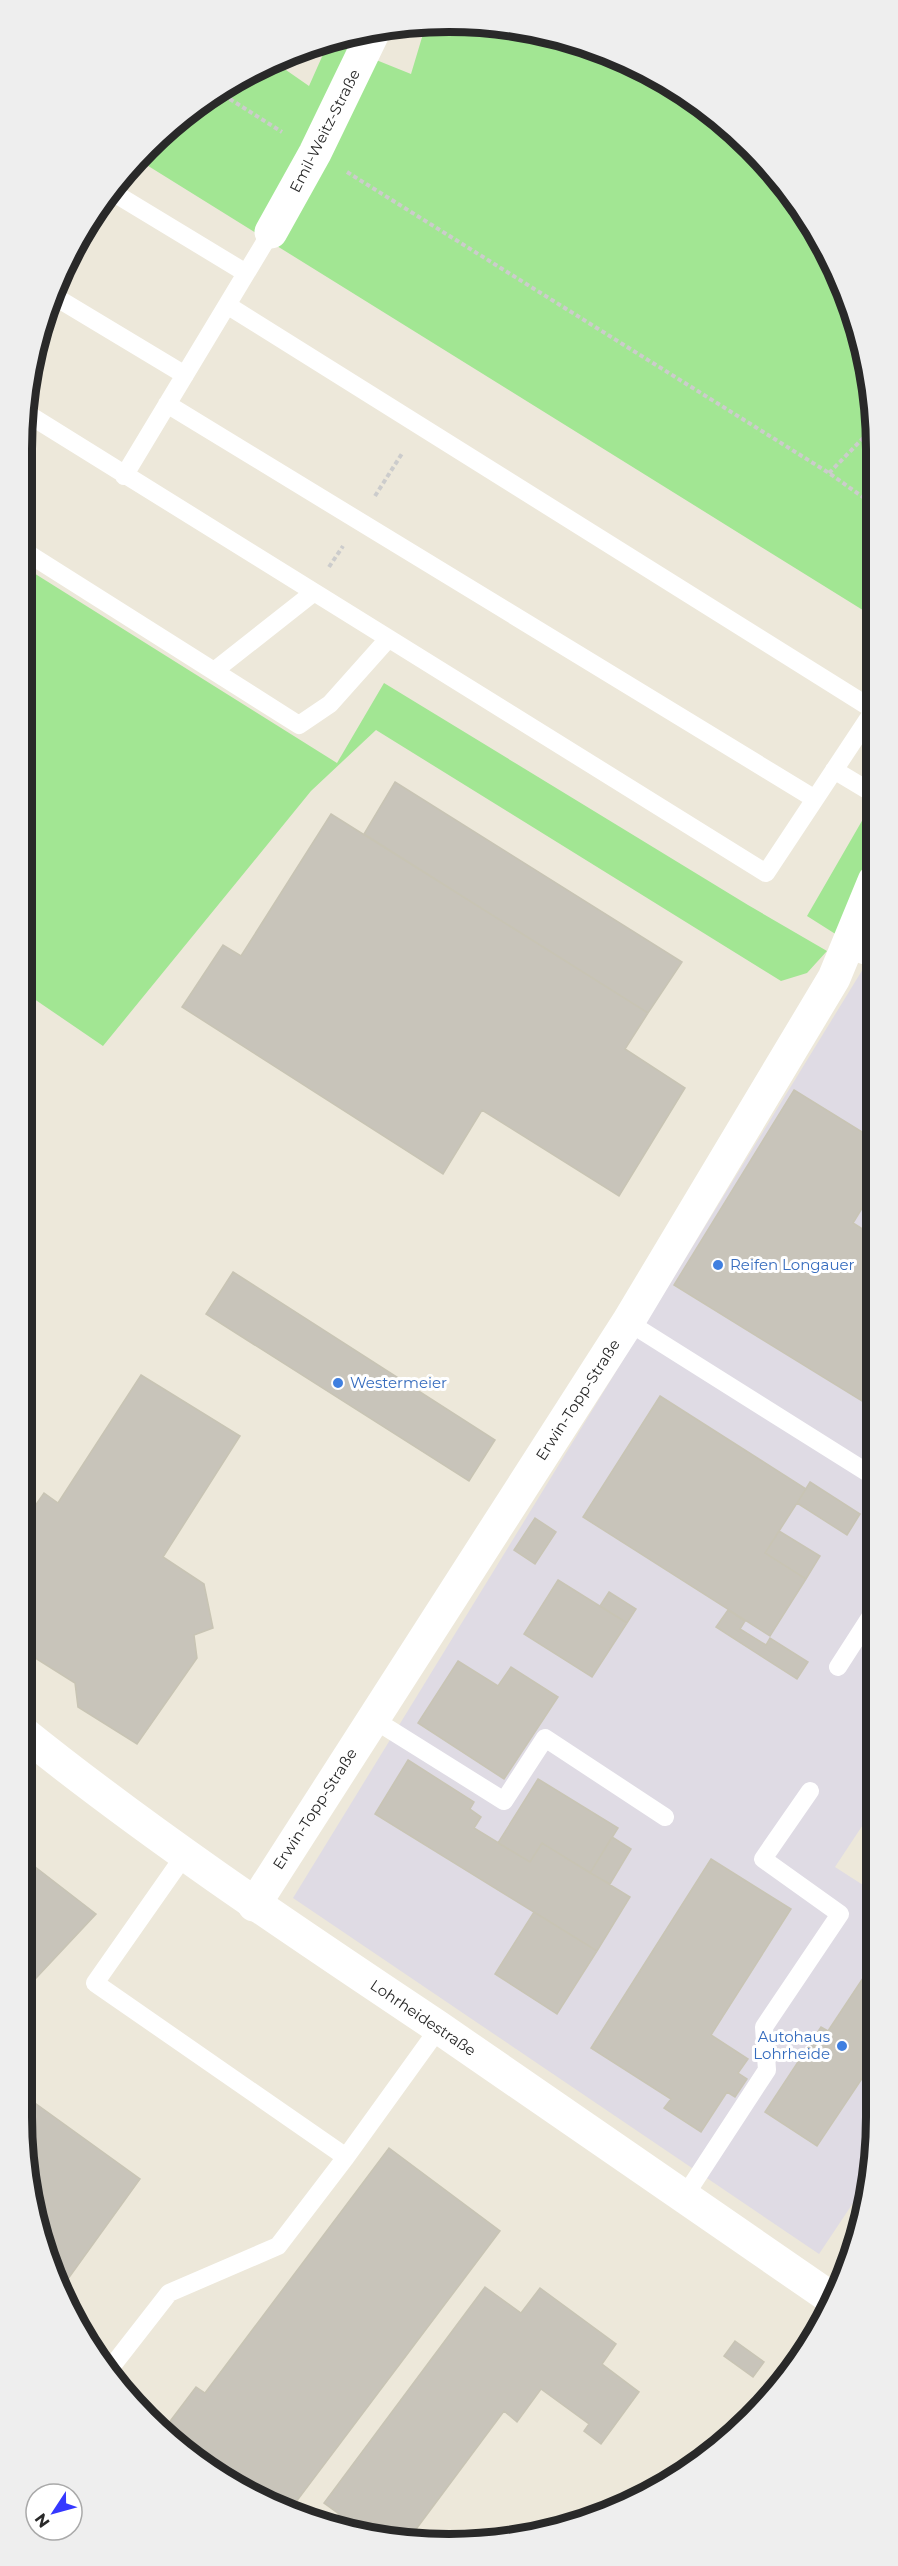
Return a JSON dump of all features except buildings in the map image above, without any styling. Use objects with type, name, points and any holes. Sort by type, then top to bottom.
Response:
[{"type":"street","name":"Emil-Weitz-Straße","points":[[271,232],[315,153],[370,40]]},
{"type":"street","name":"Erwin-Topp-Straße","points":[[254,1905],[628,1322],[834,978],[860,954],[866,922]]},
{"type":"street","name":"Lohrheidestraße","points":[[32,1740],[87,1784],[254,1905],[439,2028],[826,2295]]},
{"type":"lane","points":[[118,195],[246,273]]},
{"type":"lane","points":[[124,476],[271,232]]},
{"type":"lane","points":[[59,299],[185,375]]},
{"type":"lane","points":[[227,304],[866,705]]},
{"type":"lane","points":[[167,404],[815,799]]},
{"type":"lane","points":[[33,417],[766,873],[866,722]]},
{"type":"lane","points":[[32,556],[299,724],[330,704],[388,639]]},
{"type":"lane","points":[[214,671],[313,593]]},
{"type":"lane","points":[[834,770],[866,789]]},
{"type":"lane","points":[[628,1322],[866,1472]]},
{"type":"lane","points":[[838,1667],[866,1624]]},
{"type":"lane","points":[[373,1719],[504,1801],[545,1738],[665,1817]]},
{"type":"lane","points":[[684,2197],[767,2070],[764,2027],[840,1914],[763,1859],[810,1791]]},
{"type":"lane","points":[[184,1856],[95,1983],[346,2157]]},
{"type":"lane","points":[[113,2365],[169,2294],[278,2246],[346,2157],[439,2028]]},
{"type":"path","points":[[226,96],[290,137]]},
{"type":"path","points":[[341,168],[829,473],[866,499]]},
{"type":"path","points":[[829,473],[866,435]]},
{"type":"shaded area","points":[[866,964],[866,1820],[835,1867],[866,1887],[866,2144],[859,2195],[819,2254],[293,1898]]},
{"type":"green space","points":[[424,32],[476,32],[557,46],[609,63],[658,87],[724,135],[763,174],[811,240],[835,289],[852,341],[866,422],[866,612],[145,164],[174,135],[217,102],[240,87],[281,67],[309,86],[325,51],[341,46],[411,74]]},
{"type":"green space","points":[[32,572],[337,763],[384,683],[827,951],[807,973],[781,981],[376,730],[311,791],[103,1046],[32,998]]},
{"type":"green space","points":[[866,814],[866,937],[837,935],[807,916]]},
{"type":"place","name":"Reifen Longauer","points":[[718,1265]]},
{"type":"place","name":"Westermeier","points":[[338,1383]]},
{"type":"place","name":"Autohaus Lohrheide","points":[[842,2046]]}]
